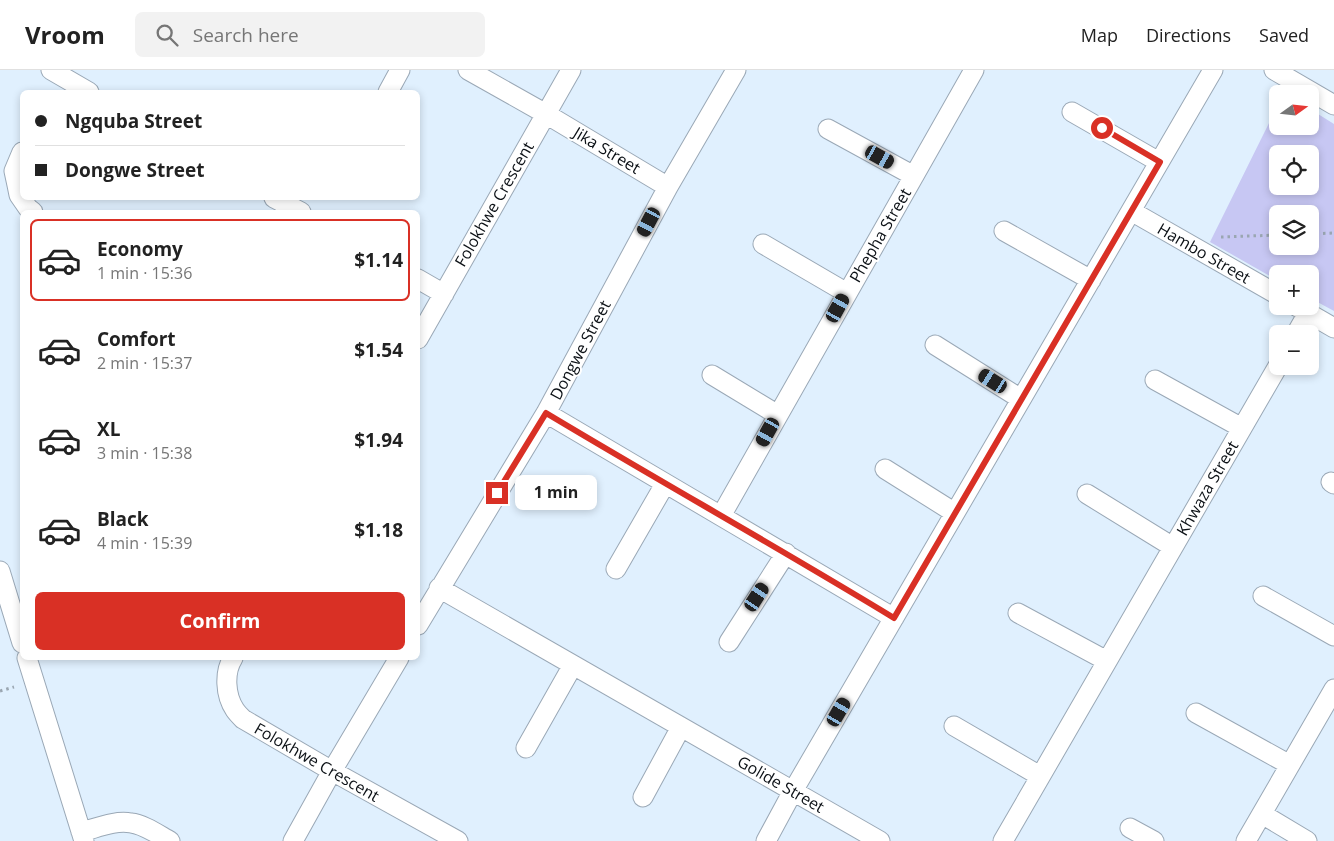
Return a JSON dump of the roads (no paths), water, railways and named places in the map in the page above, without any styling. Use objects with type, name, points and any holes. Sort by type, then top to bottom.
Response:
[{"type":"street","points":[[389,90],[400,70]]},
{"type":"street","name":"Jika Street","points":[[468,70],[668,187]]},
{"type":"street","name":"Folokhwe Crescent","points":[[420,336],[571,70]]},
{"type":"street","name":"Dongwe Street","points":[[420,621],[546,413],[668,187],[736,70]]},
{"type":"street","name":"Phepha Street","points":[[721,516],[974,70]]},
{"type":"street","points":[[766,841],[793,791],[1213,70]]},
{"type":"street","points":[[1274,70],[1334,105]]},
{"type":"street","points":[[58,80],[84,90]]},
{"type":"street","points":[[1072,112],[1160,162]]},
{"type":"street","name":"Phepha Street","points":[[828,129],[914,176]]},
{"type":"street","points":[[20,157],[14,171],[20,196]]},
{"type":"street","points":[[22,200],[30,210]]},
{"type":"street","points":[[278,200],[297,210]]},
{"type":"street","name":"Hambo Street","points":[[1131,211],[1269,290]]},
{"type":"street","points":[[1004,231],[1091,280]]},
{"type":"street","name":"Phepha Street","points":[[762,244],[847,293]]},
{"type":"street","points":[[420,280],[444,294]]},
{"type":"street","points":[[1311,315],[1334,328]]},
{"type":"street","points":[[935,345],[1021,399]]},
{"type":"street","points":[[712,375],[778,415]]},
{"type":"street","name":"Khwaza Street","points":[[1003,841],[1273,375]]},
{"type":"street","name":"Khwaza Street","points":[[1156,380],[1242,428]]},
{"type":"street","points":[[546,413],[894,618]]},
{"type":"street","points":[[884,469],[955,513]]},
{"type":"street","points":[[616,569],[665,484]]},
{"type":"street","name":"Khwaza Street","points":[[1087,494],[1173,547]]},
{"type":"street","points":[[729,642],[786,553]]},
{"type":"street","points":[[0,572],[20,637]]},
{"type":"street","name":"Golide Street","points":[[439,588],[880,841]]},
{"type":"street","points":[[1263,596],[1334,636]]},
{"type":"street","points":[[1018,613],[1107,661]]},
{"type":"street","points":[[28,660],[83,836],[115,823],[132,823],[170,841]]},
{"type":"street","name":"Folokhwe Crescent","points":[[232,660],[229,664],[227,677],[228,690],[235,710],[243,719],[452,839]]},
{"type":"street","points":[[293,841],[397,660]]},
{"type":"street","points":[[526,748],[573,665]]},
{"type":"street","points":[[1246,841],[1334,689]]},
{"type":"street","points":[[1196,712],[1290,765]]},
{"type":"street","points":[[954,726],[1040,776]]},
{"type":"street","points":[[643,797],[681,727]]},
{"type":"street","points":[[1262,814],[1307,841]]},
{"type":"street","points":[[1130,828],[1154,841]]}]
